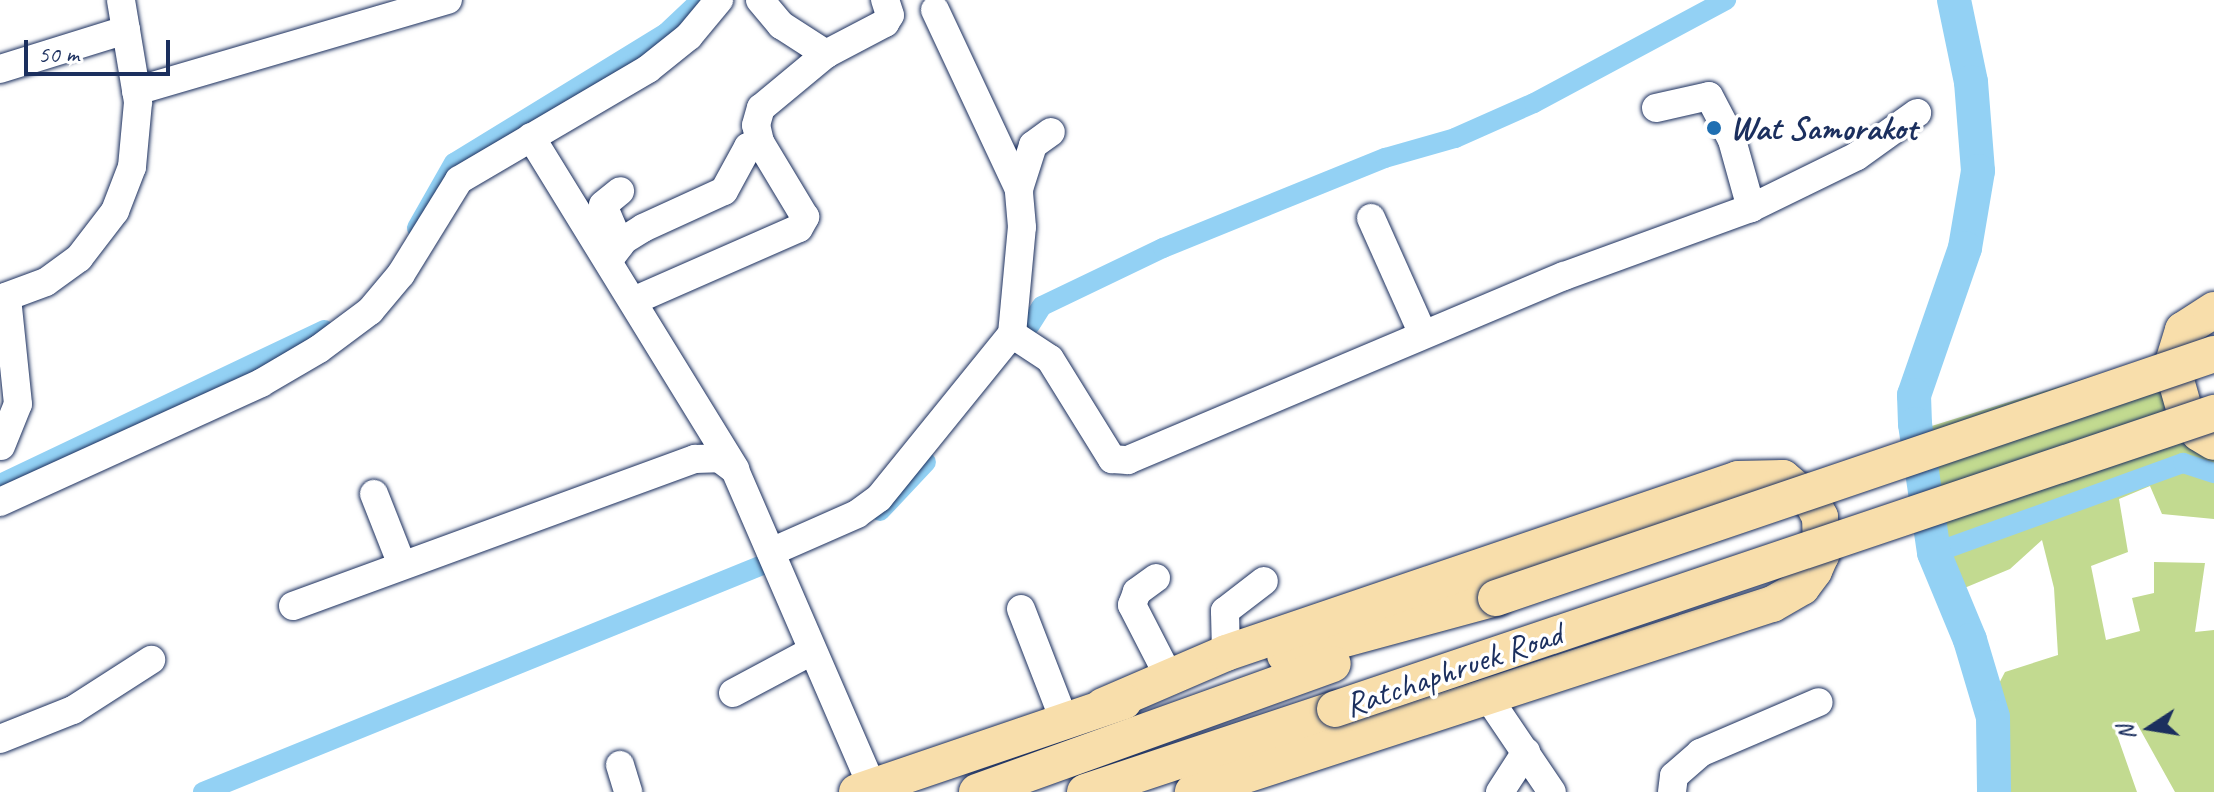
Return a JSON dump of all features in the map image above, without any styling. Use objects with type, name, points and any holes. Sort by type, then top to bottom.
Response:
[{"type":"main road","points":[[2214,310],[2183,330],[2172,366],[2185,412],[2199,433],[2214,442]]},
{"type":"main road","name":"Ratchaphruek Road","points":[[864,790],[1103,706],[1481,603],[2214,354]]},
{"type":"main road","name":"Ratchaphruek Road","points":[[1085,792],[2214,413]]},
{"type":"main road","name":"Ratchaphruek Road","points":[[1103,706],[1168,675],[1226,653],[1738,479],[1783,478],[1812,502],[1823,530],[1821,555],[1808,579],[1789,597],[1489,699],[1193,792]]},
{"type":"main road","points":[[977,792],[1317,670],[1481,603]]},
{"type":"street","points":[[1,446],[18,404],[3,298],[46,282],[79,258],[115,211],[132,167],[136,91],[121,0]]},
{"type":"street","points":[[136,91],[448,0]]},
{"type":"street","points":[[0,502],[261,383],[319,349],[370,311],[401,274],[459,180],[648,69],[689,36],[719,0]]},
{"type":"street","points":[[760,0],[781,25],[826,54]]},
{"type":"street","points":[[633,301],[799,228],[805,217],[760,142],[756,125],[761,108],[826,54],[885,23],[890,15],[885,0]]},
{"type":"street","points":[[771,552],[857,514],[879,498],[1012,334],[1022,227],[1019,189],[935,10]]},
{"type":"street","points":[[0,69],[126,30]]},
{"type":"street","points":[[1656,108],[1709,96],[1732,140],[1751,208]]},
{"type":"street","points":[[1012,334],[1050,359],[1101,444],[1119,462],[1423,334],[1751,208],[1857,156],[1917,113]]},
{"type":"street","points":[[1019,189],[1033,145],[1051,132]]},
{"type":"street","points":[[531,137],[614,253]]},
{"type":"street","points":[[614,253],[643,228],[724,191],[748,147],[760,142]]},
{"type":"street","points":[[620,191],[603,205],[614,253],[633,301],[735,470],[812,651],[864,790]]},
{"type":"street","points":[[1371,218],[1423,334]]},
{"type":"street","points":[[293,606],[695,459],[719,458],[735,470]]},
{"type":"street","points":[[374,494],[402,565]]},
{"type":"street","points":[[1156,578],[1137,592],[1132,605],[1168,675]]},
{"type":"street","points":[[1226,653],[1225,611],[1264,581]]},
{"type":"street","points":[[1021,609],[1064,720]]},
{"type":"street","points":[[733,693],[812,651]]},
{"type":"street","points":[[0,739],[73,710],[151,660]]},
{"type":"street","points":[[1489,699],[1552,792]]},
{"type":"street","points":[[1672,792],[1674,776],[1700,753],[1819,702]]},
{"type":"street","points":[[1500,792],[1526,752]]},
{"type":"green space","points":[[2161,355],[2214,455],[2214,519],[2162,514],[2150,486],[2119,499],[2128,552],[2091,566],[2106,640],[2140,631],[2132,598],[2154,593],[2154,562],[2205,563],[2195,632],[2214,630],[2214,792],[2175,792],[2136,722],[2117,735],[2137,792],[2002,792],[1994,693],[2005,672],[2058,655],[2054,588],[2042,540],[2010,569],[1962,589],[1947,559],[1922,429]]},
{"type":"waterway","points":[[417,228],[454,163],[666,33],[701,0]]},
{"type":"waterway","points":[[1030,325],[1042,306],[1163,248],[1385,158],[1455,138],[1534,103],[1726,0]]},
{"type":"waterway","points":[[1954,0],[1971,82],[1978,171],[1965,248],[1914,395],[1915,424],[1934,553],[1970,640],[1993,717],[1994,792]]},
{"type":"waterway","points":[[0,484],[324,330]]},
{"type":"waterway","points":[[880,511],[926,462]]},
{"type":"waterway","points":[[1934,553],[2183,463],[2214,473]]},
{"type":"waterway","points":[[203,792],[760,566]]},
{"type":"place","name":"Wat Samorakot","points":[[1714,128]]}]
